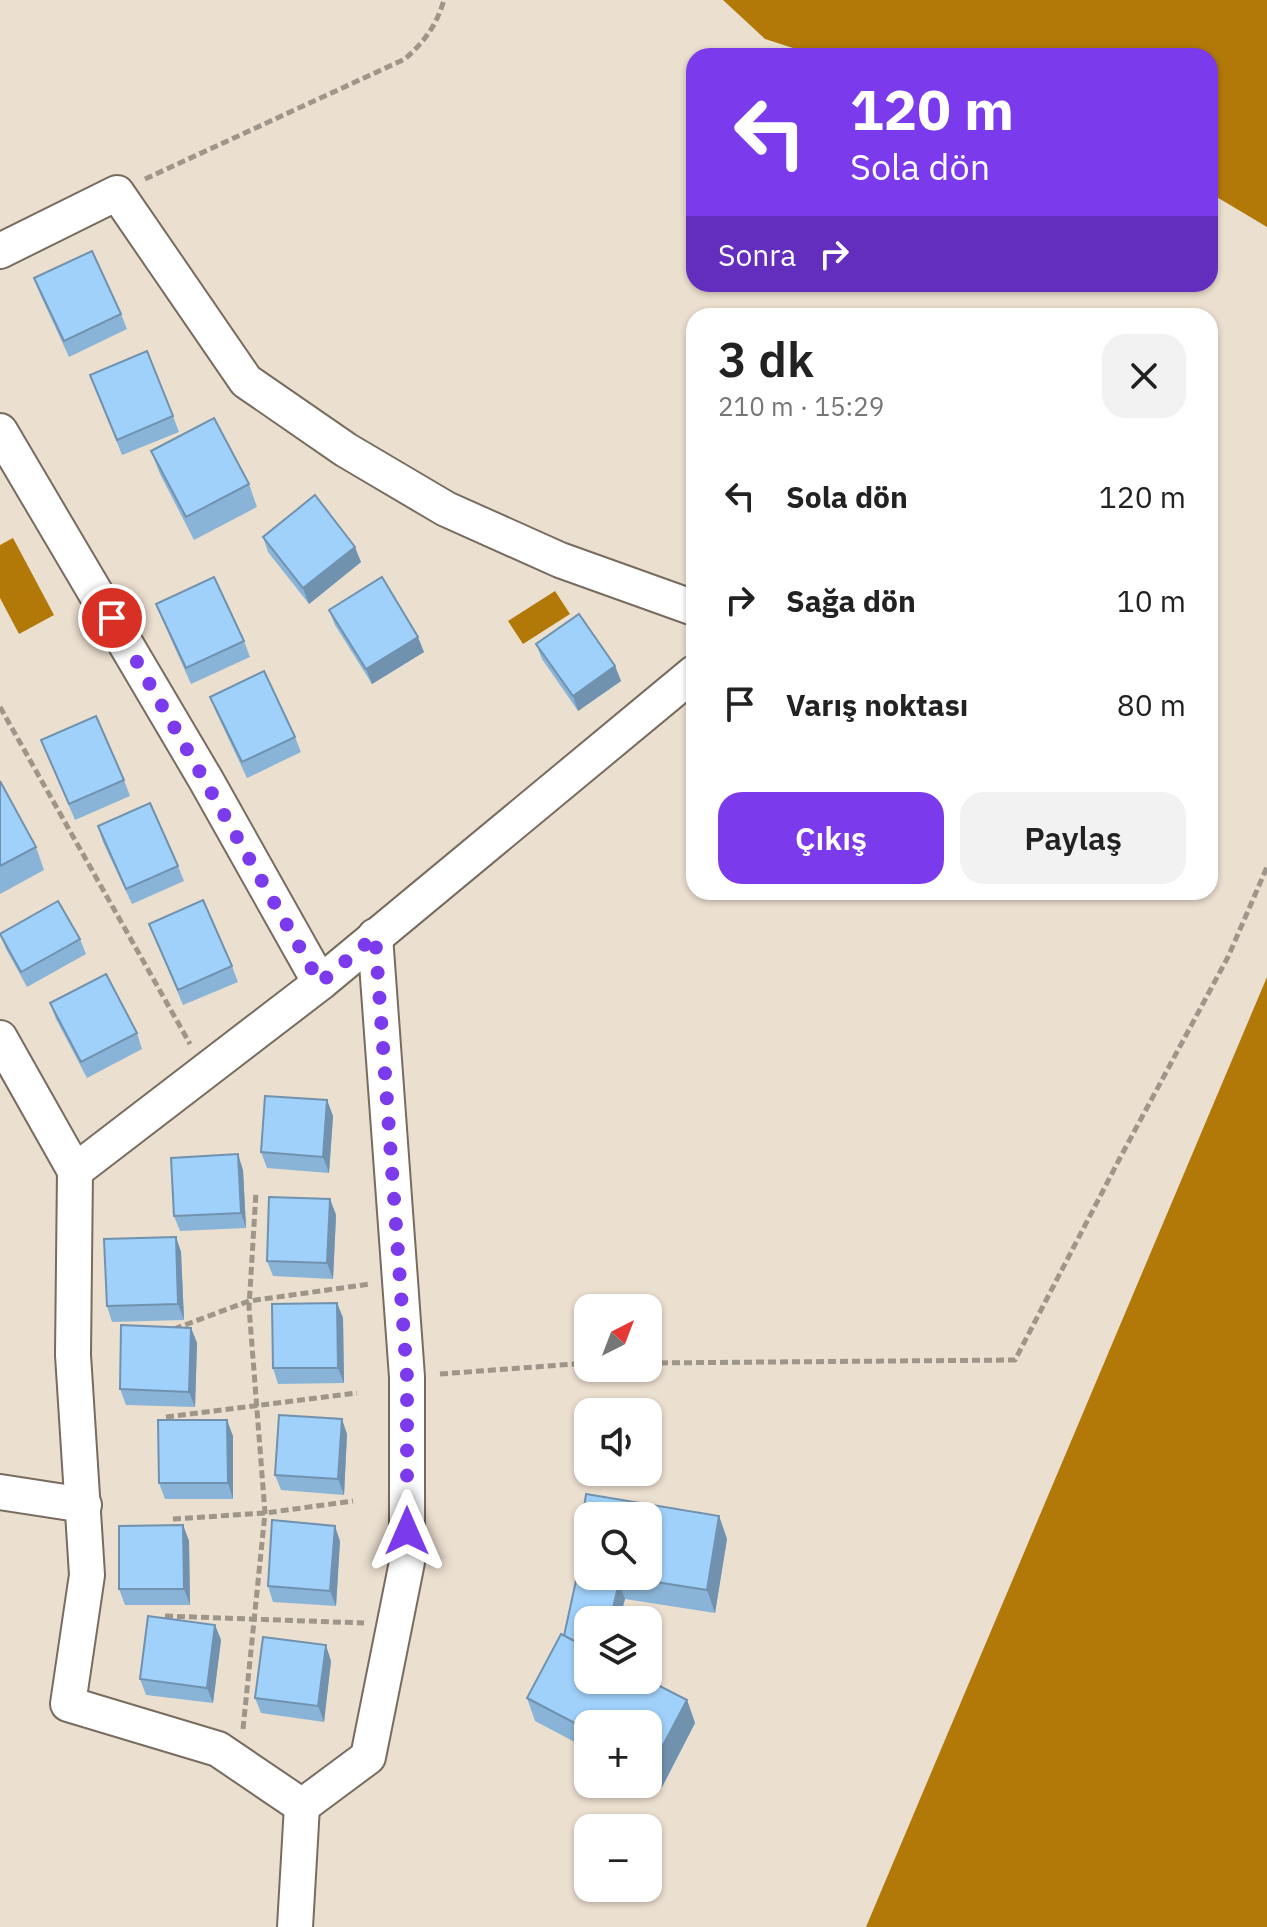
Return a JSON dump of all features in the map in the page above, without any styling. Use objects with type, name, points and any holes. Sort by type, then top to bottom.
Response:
[{"type":"street","points":[[0,251],[117,193],[246,381],[346,450],[446,509],[560,560],[686,605]]},
{"type":"street","points":[[0,431],[151,686],[320,983]]},
{"type":"street","points":[[75,1171],[320,983],[686,680]]},
{"type":"street","points":[[302,1806],[368,1757],[407,1562],[407,1377],[375,936]]},
{"type":"street","points":[[0,1038],[75,1171],[73,1355],[87,1575],[68,1704],[218,1749],[302,1806]]},
{"type":"street","points":[[0,1492],[84,1505]]},
{"type":"street","points":[[295,1927],[302,1806]]},
{"type":"path","points":[[117,193],[405,59],[426,40],[438,21],[444,0]]},
{"type":"path","points":[[0,707],[205,1071]]},
{"type":"path","points":[[662,1363],[1015,1360],[1228,957],[1267,867]]},
{"type":"path","points":[[234,1761],[242,1735],[265,1513],[249,1301],[256,1192]]},
{"type":"path","points":[[173,1329],[249,1301],[370,1284]]},
{"type":"path","points":[[407,1377],[574,1364]]},
{"type":"path","points":[[166,1417],[357,1393]]},
{"type":"path","points":[[173,1519],[265,1513],[353,1501]]},
{"type":"path","points":[[165,1616],[366,1624]]},
{"type":"shaded area","points":[[723,0],[1267,0],[1267,227],[1218,198],[1218,48],[793,48],[765,39]]},
{"type":"shaded area","points":[[13,538],[54,615],[19,634],[0,598],[0,545]]},
{"type":"shaded area","points":[[555,591],[570,614],[523,644],[508,621]]},
{"type":"shaded area","points":[[1267,977],[1267,1927],[866,1927]]},
{"type":"building","points":[[92,251],[121,314],[64,341],[34,278]]},
{"type":"building","points":[[147,351],[173,416],[117,440],[90,375]]},
{"type":"building","points":[[214,418],[249,484],[186,517],[151,451]]},
{"type":"building","points":[[315,495],[355,547],[303,588],[263,537]]},
{"type":"building","points":[[214,577],[244,641],[186,668],[156,604]]},
{"type":"building","points":[[382,577],[418,637],[366,669],[329,610]]},
{"type":"building","points":[[579,614],[615,666],[573,696],[536,644]]},
{"type":"building","points":[[264,671],[295,737],[242,762],[210,697]]},
{"type":"building","points":[[96,716],[124,780],[69,804],[41,740]]},
{"type":"building","points":[[0,781],[36,847],[0,866]]},
{"type":"building","points":[[150,803],[178,866],[126,889],[98,826]]},
{"type":"building","points":[[203,900],[232,966],[178,990],[149,924]]},
{"type":"building","points":[[58,901],[80,939],[21,972],[0,934]]},
{"type":"building","points":[[106,974],[137,1033],[81,1062],[50,1003]]},
{"type":"building","points":[[265,1096],[327,1100],[323,1157],[261,1152]]},
{"type":"building","points":[[238,1154],[241,1213],[174,1216],[171,1158]]},
{"type":"building","points":[[269,1197],[330,1199],[327,1263],[267,1261]]},
{"type":"building","points":[[176,1237],[178,1304],[107,1306],[104,1239]]},
{"type":"building","points":[[337,1303],[338,1368],[273,1368],[272,1304]]},
{"type":"building","points":[[121,1325],[191,1328],[189,1392],[120,1389]]},
{"type":"building","points":[[279,1415],[342,1419],[338,1479],[275,1475]]},
{"type":"building","points":[[158,1420],[227,1420],[228,1483],[159,1483]]},
{"type":"building","points":[[586,1494],[634,1502],[585,1502]]},
{"type":"building","points":[[662,1507],[719,1516],[707,1590],[662,1583]]},
{"type":"building","points":[[272,1520],[335,1526],[330,1591],[268,1586]]},
{"type":"building","points":[[183,1525],[184,1589],[119,1589],[119,1526]]},
{"type":"building","points":[[574,1590],[617,1590],[613,1606],[574,1606],[574,1641],[564,1636]]},
{"type":"building","points":[[148,1616],[215,1625],[207,1688],[140,1679]]},
{"type":"building","points":[[561,1634],[574,1641],[574,1694],[662,1694],[662,1687],[687,1700],[662,1747],[662,1710],[574,1710],[574,1723],[527,1698]]},
{"type":"building","points":[[263,1637],[326,1645],[318,1706],[255,1698]]},
{"type":"route","points":[[112,618],[320,983],[375,936],[407,1377],[407,1531]]}]
